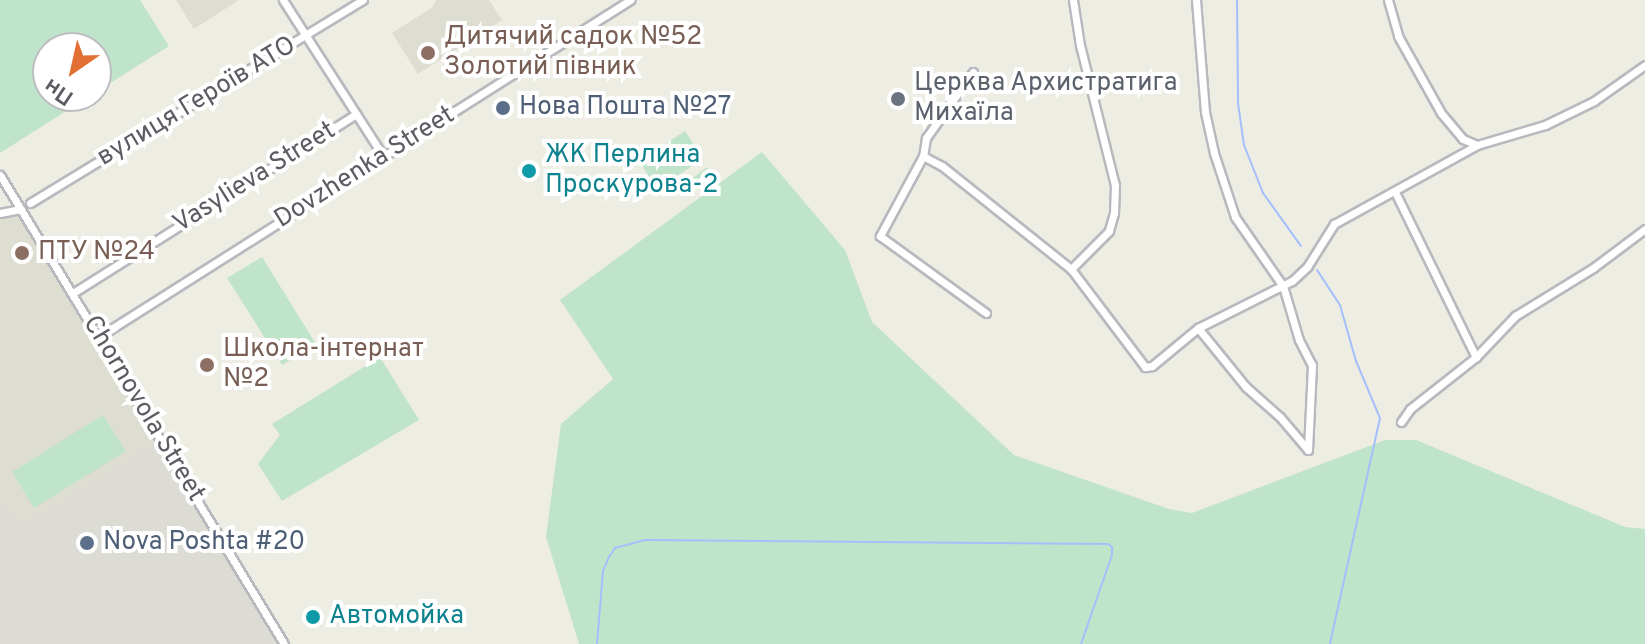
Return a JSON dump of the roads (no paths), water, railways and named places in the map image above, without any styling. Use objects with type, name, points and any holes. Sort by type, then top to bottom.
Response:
[{"type":"street","points":[[283,0],[383,156]]},
{"type":"street","name":"вулиця Героїв АТО","points":[[30,203],[363,0]]},
{"type":"street","name":"Dovzhenka Street","points":[[100,336],[630,0]]},
{"type":"street","points":[[1071,269],[1109,231],[1114,213],[1115,185],[1099,108],[1080,45],[1073,0]]},
{"type":"street","points":[[1196,0],[1205,112],[1214,153],[1235,217],[1283,286],[1299,340],[1312,365],[1308,450],[1280,417],[1246,387],[1198,328]]},
{"type":"street","points":[[1388,0],[1398,36],[1441,113],[1463,139],[1477,145]]},
{"type":"street","points":[[923,156],[942,166],[1071,269],[1145,367],[1152,366],[1198,328],[1283,286],[1307,267],[1334,224],[1477,145],[1545,125],[1594,101],[1645,65]]},
{"type":"street","points":[[973,72],[926,138],[923,156],[880,236],[986,313]]},
{"type":"street","name":"Vasylieva Street","points":[[73,293],[356,114]]},
{"type":"street","name":"Chornovola Street","points":[[0,175],[284,644]]},
{"type":"street","points":[[1395,192],[1476,357]]},
{"type":"street","points":[[0,213],[21,209]]},
{"type":"street","points":[[1401,422],[1410,409],[1476,357],[1515,316],[1593,268],[1645,229]]},
{"type":"waterway","points":[[1237,0],[1238,103],[1244,145],[1263,193],[1301,246]]},
{"type":"waterway","points":[[1317,270],[1340,305],[1356,361],[1380,418],[1330,644]]},
{"type":"waterway","points":[[597,644],[603,571],[609,557],[615,548],[644,540],[1108,544],[1112,547],[1112,555],[1081,644]]},
{"type":"place","name":"Дитячий садок №52 Золотий півник","points":[[428,53]]},
{"type":"place","name":"Церква Архистратига Михаїла","points":[[898,99]]},
{"type":"place","name":"Нова Пошта №27","points":[[503,108]]},
{"type":"place","name":"ЖК Перлина Проскурова-2","points":[[529,171]]},
{"type":"place","name":"ПТУ №24","points":[[22,253]]},
{"type":"place","name":"Школа-інтернат №2","points":[[207,365]]},
{"type":"place","name":"Nova Poshta #20","points":[[87,543]]},
{"type":"place","name":"Автомойка","points":[[313,617]]}]
